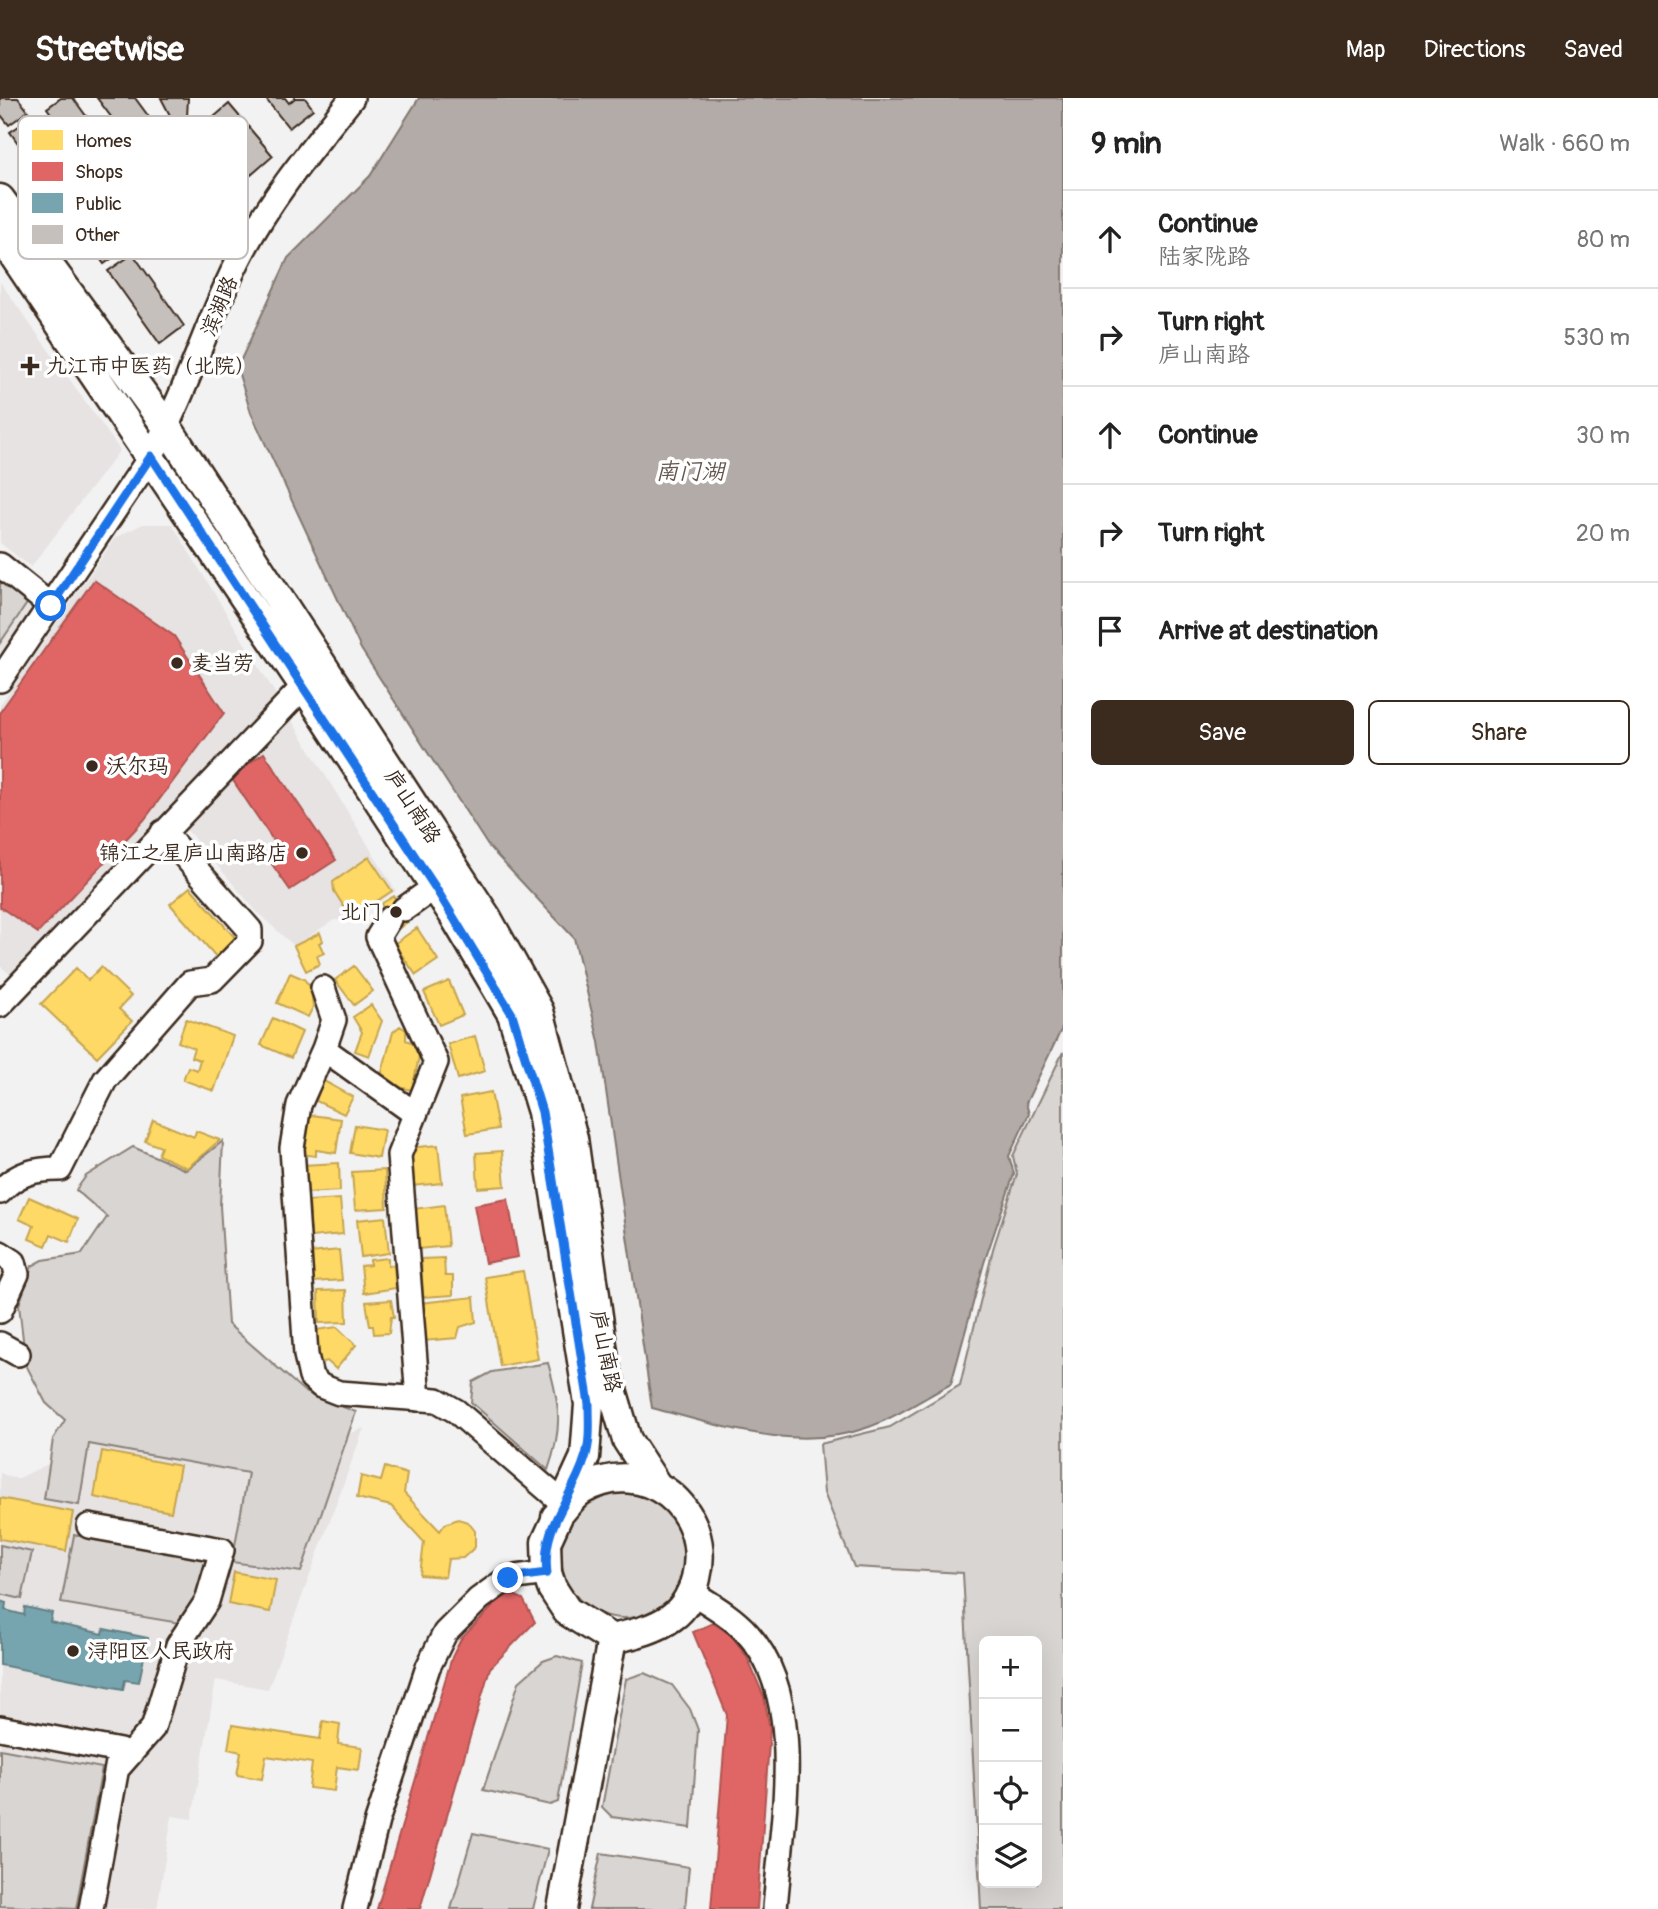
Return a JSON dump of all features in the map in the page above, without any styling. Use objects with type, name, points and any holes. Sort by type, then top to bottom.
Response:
[{"type":"main road","name":"庐山南路","points":[[0,199],[18,224]]},
{"type":"main road","name":"庐山南路","points":[[0,235],[304,686],[435,887],[512,1014],[542,1112],[589,1404],[585,1457],[559,1510]]},
{"type":"main road","name":"庐山南路","points":[[44,259],[167,427],[487,918],[539,1011],[573,1138],[606,1366],[627,1440],[657,1486]]},
{"type":"main road","points":[[628,1478],[657,1486],[673,1496],[696,1526],[701,1558],[693,1592],[673,1616],[645,1632],[612,1639],[567,1611],[552,1588],[547,1573],[547,1542],[559,1510],[581,1491],[610,1479],[628,1478]]},
{"type":"main road","points":[[562,1909],[612,1639]]},
{"type":"street","name":"滨湖路","points":[[248,242],[280,193],[352,98]]},
{"type":"street","name":"滨湖路","points":[[0,680],[151,456],[167,427],[239,259]]},
{"type":"street","points":[[0,565],[51,606]]},
{"type":"street","points":[[0,1005],[304,686]]},
{"type":"street","points":[[0,1192],[21,1175],[41,1169],[60,1169],[105,1080],[190,983],[212,980],[250,941],[250,930],[163,832]]},
{"type":"street","points":[[418,1399],[399,1155],[414,1113],[430,1083],[436,1062],[378,937],[397,914],[435,887]]},
{"type":"street","points":[[323,988],[334,1020],[299,1105],[292,1149],[306,1355],[311,1377],[321,1386],[339,1393],[437,1400],[456,1411],[559,1510]]},
{"type":"street","points":[[324,1049],[414,1113]]},
{"type":"street","points":[[0,1252],[14,1262],[17,1274],[0,1311]]},
{"type":"street","points":[[89,1526],[222,1550],[207,1601],[178,1645],[153,1728],[117,1769]]},
{"type":"street","points":[[355,1909],[377,1821],[402,1744],[428,1667],[445,1633],[479,1599],[508,1578],[547,1573]]},
{"type":"street","points":[[693,1592],[729,1616],[748,1634],[764,1654],[782,1700],[787,1741],[775,1909]]},
{"type":"street","points":[[0,1728],[120,1751],[91,1909]]},
{"type":"shaded area","name":"九江市中医药（北院）","points":[[0,282],[120,450],[31,567],[0,543]]},
{"type":"shaded area","points":[[143,524],[172,524],[396,891],[349,921],[334,920],[294,946],[258,913],[168,808],[10,974],[0,966],[0,705],[115,538]]},
{"type":"shaded area","points":[[0,577],[37,604],[0,658]]},
{"type":"shaded area","points":[[0,581],[28,602],[0,643]]},
{"type":"shaded area","points":[[1063,1052],[1063,1909],[981,1909],[980,1888],[1042,1888],[1042,1636],[979,1636],[979,1872],[963,1573],[854,1567],[824,1493],[820,1444],[890,1427],[960,1385],[993,1249],[1017,1174],[1013,1156]]},
{"type":"shaded area","points":[[223,1141],[220,1206],[228,1324],[305,1392],[356,1412],[301,1572],[232,1562],[248,1473],[89,1444],[79,1505],[44,1499],[53,1439],[65,1420],[46,1403],[26,1365],[19,1305],[32,1266],[43,1260],[82,1254],[107,1217],[76,1190],[86,1176],[133,1147],[186,1170]]},
{"type":"shaded area","points":[[548,1363],[557,1404],[558,1429],[548,1470],[471,1402],[473,1382],[492,1372]]},
{"type":"shaded area","name":"浔阳区人民政府","points":[[364,1428],[268,1689],[216,1680],[192,1819],[172,1816],[157,1909],[0,1909],[0,1473],[17,1479],[89,1444],[249,1473]]},
{"type":"shaded area","points":[[624,1492],[648,1497],[668,1511],[682,1531],[687,1555],[682,1579],[668,1599],[648,1613],[624,1618],[600,1613],[580,1599],[566,1579],[561,1555],[566,1531],[580,1511],[600,1497]]},
{"type":"shaded area","points":[[74,1535],[213,1560],[185,1624],[61,1603]]},
{"type":"shaded area","points":[[0,1545],[32,1552],[22,1599],[0,1594]]},
{"type":"shaded area","points":[[557,1656],[582,1663],[558,1802],[550,1805],[483,1790],[519,1682],[543,1661]]},
{"type":"shaded area","points":[[644,1673],[672,1685],[690,1709],[698,1730],[691,1828],[612,1817],[602,1807],[626,1679]]},
{"type":"shaded area","points":[[0,1749],[102,1768],[76,1909],[0,1906]]},
{"type":"shaded area","points":[[473,1833],[548,1849],[533,1909],[451,1909]]},
{"type":"shaded area","points":[[601,1853],[689,1867],[685,1909],[589,1909]]},
{"type":"water","name":"南门湖","points":[[419,98],[1063,98],[1063,1026],[1026,1103],[1029,1114],[1009,1156],[1014,1174],[984,1263],[951,1384],[869,1427],[815,1438],[788,1437],[733,1429],[652,1408],[599,1042],[574,938],[488,846],[361,649],[251,413],[237,368],[288,258],[370,176]]},
{"type":"building: Homes","points":[[369,857],[392,891],[351,918],[334,891],[333,882]]},
{"type":"building: Homes","points":[[190,887],[238,941],[218,959],[170,904]]},
{"type":"building: Homes","name":"北门","points":[[394,896],[410,920],[398,929],[381,904]]},
{"type":"building: Homes","points":[[417,928],[438,960],[416,975],[394,944]]},
{"type":"building: Homes","points":[[320,933],[323,941],[319,943],[324,953],[317,956],[320,964],[306,971],[294,946]]},
{"type":"building: Homes","points":[[354,966],[373,991],[354,1005],[335,980]]},
{"type":"building: Homes","points":[[101,967],[131,996],[119,1009],[132,1021],[97,1057],[41,1004],[76,968],[88,980]]},
{"type":"building: Homes","points":[[290,973],[304,979],[311,988],[313,1007],[308,1017],[277,1003]]},
{"type":"building: Homes","points":[[449,981],[463,1015],[439,1025],[424,992]]},
{"type":"building: Homes","points":[[371,1005],[382,1021],[369,1056],[355,1051],[362,1032],[353,1017]]},
{"type":"building: Homes","points":[[273,1018],[302,1032],[291,1058],[261,1045]]},
{"type":"building: Homes","points":[[186,1019],[233,1036],[214,1091],[183,1080],[188,1067],[197,1070],[200,1060],[191,1057],[194,1048],[178,1042]]},
{"type":"building: Homes","points":[[400,1026],[406,1030],[406,1040],[416,1044],[420,1052],[412,1090],[379,1083],[393,1032]]},
{"type":"building: Homes","points":[[475,1036],[485,1071],[458,1079],[448,1044]]},
{"type":"building: Homes","points":[[322,1080],[353,1097],[344,1114],[316,1101]]},
{"type":"building: Homes","points":[[491,1092],[498,1129],[467,1134],[460,1098]]},
{"type":"building: Homes","points":[[304,1114],[341,1119],[336,1153],[316,1150],[316,1156],[299,1154]]},
{"type":"building: Homes","points":[[153,1120],[194,1137],[196,1131],[220,1140],[187,1168],[158,1155],[161,1147],[145,1141]]},
{"type":"building: Homes","points":[[355,1125],[384,1130],[379,1158],[350,1153]]},
{"type":"building: Homes","points":[[438,1145],[442,1183],[412,1186],[408,1148]]},
{"type":"building: Homes","points":[[502,1151],[505,1186],[478,1188],[476,1153]]},
{"type":"building: Homes","points":[[339,1163],[340,1191],[304,1193],[302,1165]]},
{"type":"building: Homes","points":[[385,1170],[387,1208],[355,1210],[352,1172]]},
{"type":"building: Homes","points":[[29,1197],[78,1219],[69,1242],[51,1234],[46,1246],[29,1239],[34,1226],[19,1219]]},
{"type":"building: Homes","points":[[340,1199],[343,1234],[311,1237],[309,1201]]},
{"type":"building: Homes","points":[[444,1205],[448,1246],[418,1249],[413,1209]]},
{"type":"building: Homes","points":[[385,1217],[389,1253],[361,1257],[357,1220]]},
{"type":"building: Homes","points":[[339,1250],[342,1280],[314,1282],[311,1253]]},
{"type":"building: Homes","points":[[388,1258],[388,1266],[394,1265],[396,1288],[364,1293],[361,1266],[370,1265],[370,1260]]},
{"type":"building: Homes","points":[[444,1258],[445,1276],[453,1276],[453,1295],[423,1297],[421,1259]]},
{"type":"building: Homes","points":[[523,1271],[538,1359],[500,1366],[485,1277]]},
{"type":"building: Homes","points":[[346,1290],[347,1322],[319,1323],[318,1291]]},
{"type":"building: Homes","points":[[474,1297],[476,1322],[460,1327],[457,1338],[423,1341],[420,1303]]},
{"type":"building: Homes","points":[[391,1300],[394,1317],[391,1317],[389,1333],[374,1334],[366,1302]]},
{"type":"building: Homes","points":[[337,1327],[356,1345],[336,1369],[327,1361],[320,1363],[316,1357],[319,1355],[316,1330]]},
{"type":"building: Homes","points":[[102,1451],[180,1466],[171,1512],[94,1497]]},
{"type":"building: Homes","points":[[385,1467],[407,1474],[404,1493],[440,1531],[445,1524],[458,1519],[468,1522],[475,1531],[475,1547],[463,1558],[448,1559],[445,1577],[420,1575],[424,1542],[391,1506],[357,1498],[361,1476],[381,1481]]},
{"type":"building: Homes","points":[[0,1498],[73,1512],[66,1551],[0,1539]]},
{"type":"building: Homes","points":[[234,1572],[276,1580],[270,1612],[228,1604]]},
{"type":"building: Homes","points":[[323,1721],[340,1724],[338,1744],[362,1747],[359,1770],[337,1767],[334,1791],[309,1788],[312,1763],[266,1756],[262,1779],[237,1775],[241,1752],[228,1749],[232,1725],[320,1739]]},
{"type":"building: Shops","name":"沃尔玛","points":[[94,580],[174,636],[224,713],[144,820],[38,933],[0,907],[0,712]]},
{"type":"building: Shops","points":[[264,753],[336,860],[290,890],[267,857],[279,849],[230,776]]},
{"type":"building: Shops","points":[[508,1199],[518,1257],[485,1263],[474,1205]]},
{"type":"building: Shops","points":[[507,1592],[523,1599],[535,1622],[490,1668],[420,1909],[377,1909],[452,1657],[461,1639]]},
{"type":"building: Shops","points":[[713,1623],[731,1635],[747,1657],[764,1697],[770,1729],[757,1909],[711,1909],[727,1715],[693,1632]]},
{"type":"building: Public","name":"浔阳区人民政府","points":[[0,1601],[6,1603],[5,1610],[24,1615],[25,1607],[52,1613],[50,1622],[103,1634],[104,1629],[148,1638],[139,1682],[125,1680],[123,1689],[0,1665]]},
{"type":"building: Other","points":[[0,98],[18,98],[28,111],[9,125],[0,114]]},
{"type":"building: Other","points":[[61,98],[73,98],[86,116],[53,116],[47,108]]},
{"type":"building: Other","points":[[97,98],[135,98],[148,116],[110,116]]},
{"type":"building: Other","points":[[161,98],[188,98],[187,116],[170,116]]},
{"type":"building: Other","points":[[265,98],[285,98],[289,103],[295,98],[305,98],[313,109],[289,128]]},
{"type":"building: Other","points":[[229,104],[239,116],[215,116]]},
{"type":"building: Other","points":[[248,126],[273,156],[251,175],[248,171]]},
{"type":"building: Other","points":[[18,127],[18,143],[10,132]]},
{"type":"building: Other","points":[[126,259],[137,259],[184,326],[160,344],[108,271]]},
{"type":"place","name":"九江市中医药（北院）","points":[[30,366]]},
{"type":"place","name":"麦当劳","points":[[177,663]]},
{"type":"place","name":"沃尔玛","points":[[92,766]]},
{"type":"place","name":"锦江之星庐山南路店","points":[[302,853]]},
{"type":"place","name":"北门","points":[[396,912]]},
{"type":"place","name":"浔阳区人民政府","points":[[73,1651]]},
{"type":"route","points":[[51,606],[151,456],[453,914],[512,1014],[542,1112],[589,1404],[589,1431],[585,1457],[547,1542],[547,1573],[508,1578]]}]
